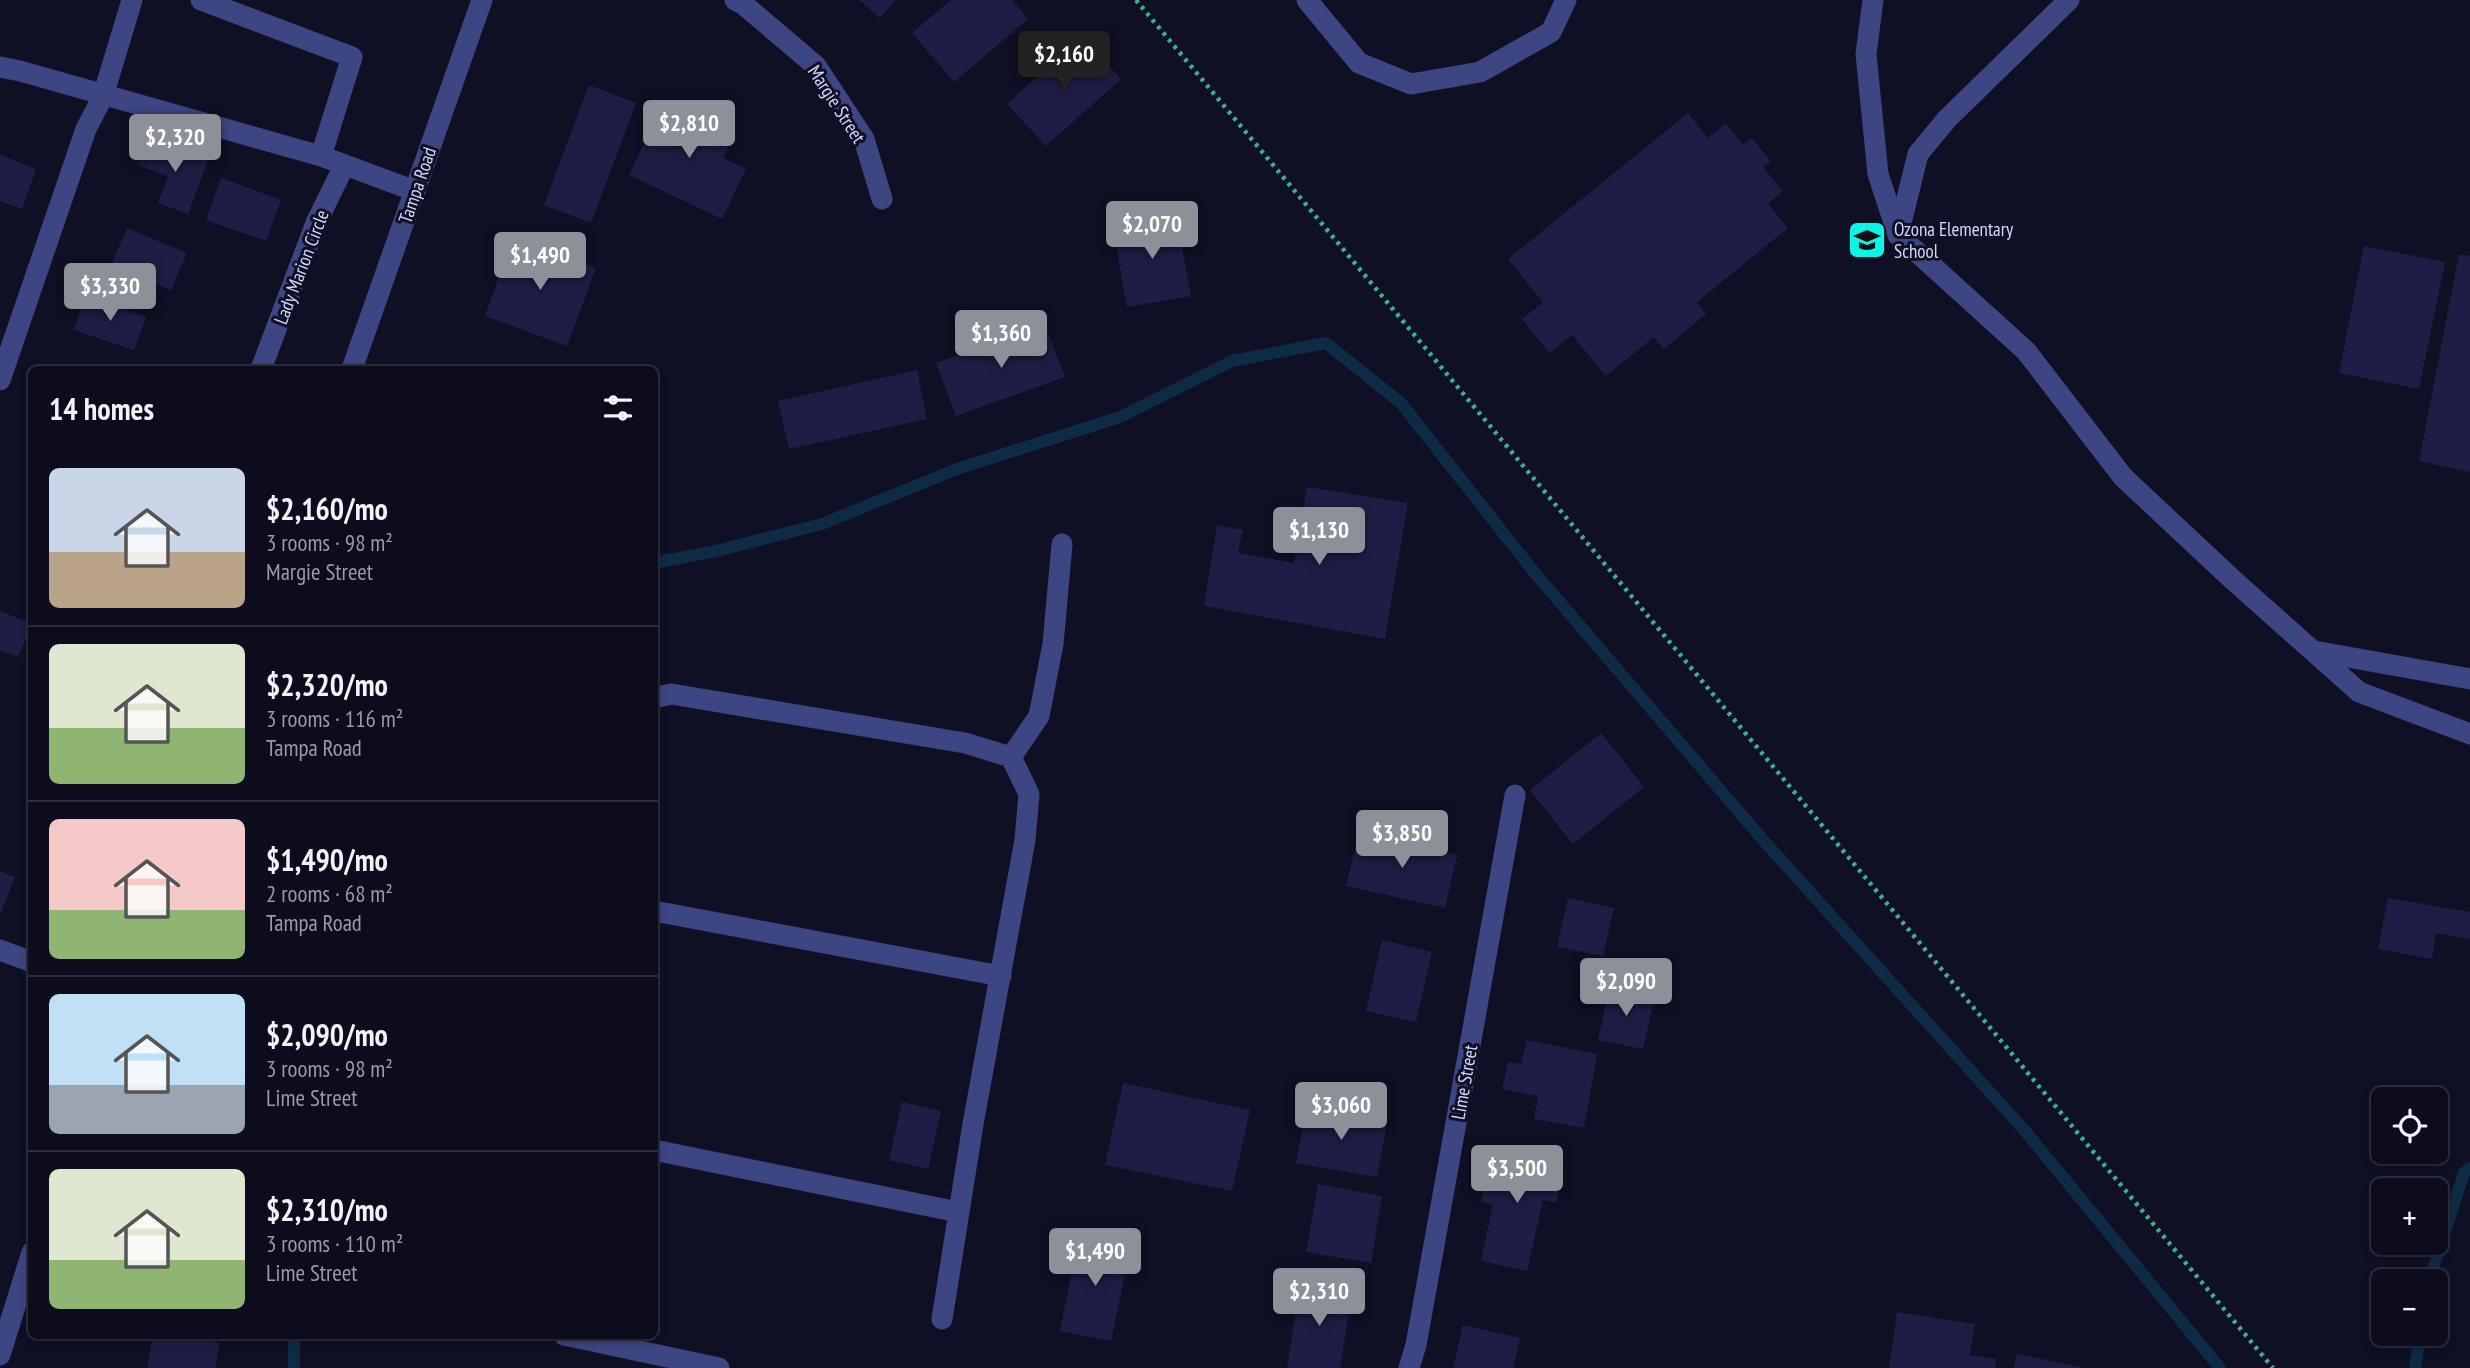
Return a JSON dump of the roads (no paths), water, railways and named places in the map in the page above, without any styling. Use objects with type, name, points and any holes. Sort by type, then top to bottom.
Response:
[{"type":"street","points":[[0,380],[86,129],[103,96],[132,0]]},
{"type":"street","points":[[201,0],[352,57],[321,156]]},
{"type":"street","name":"Tampa Road","points":[[353,366],[482,0]]},
{"type":"street","name":"Margie Street","points":[[735,0],[816,66],[864,139],[882,199]]},
{"type":"street","points":[[1307,0],[1359,64],[1410,84],[1480,72],[1552,32],[1566,0]]},
{"type":"street","points":[[1873,0],[1866,54],[1878,174],[1898,234],[2026,351],[2123,477],[2359,692],[2470,734]]},
{"type":"street","points":[[1898,234],[1918,154],[1947,119],[2068,0]]},
{"type":"street","points":[[0,67],[321,156],[415,191]]},
{"type":"street","name":"Lady Marion Circle","points":[[262,366],[316,223],[344,166]]},
{"type":"street","points":[[1011,757],[1039,716],[1053,644],[1062,544]]},
{"type":"street","points":[[2314,651],[2470,679]]},
{"type":"street","points":[[658,697],[671,694],[965,743],[1011,757],[1028,794],[1025,841],[958,1212],[942,1319]]},
{"type":"street","name":"Lime Street","points":[[1409,1368],[1416,1345],[1515,795]]},
{"type":"street","points":[[658,912],[1001,976]]},
{"type":"street","points":[[0,950],[28,960]]},
{"type":"street","points":[[658,1151],[958,1212]]},
{"type":"street","points":[[0,1355],[28,1265]]},
{"type":"street","points":[[583,1339],[719,1368]]},
{"type":"waterway","points":[[658,562],[716,551],[822,524],[957,469],[1120,417],[1232,361],[1326,343],[1401,403],[1534,572],[1764,841],[2025,1131],[2220,1368]]},
{"type":"waterway","points":[[2433,1269],[2464,1173],[2470,1168]]},
{"type":"waterway","points":[[294,1339],[294,1368]]},
{"type":"waterway","points":[[2415,1368],[2418,1346]]},
{"type":"place","name":"Ozona Elementary School","points":[[1867,240]]}]
